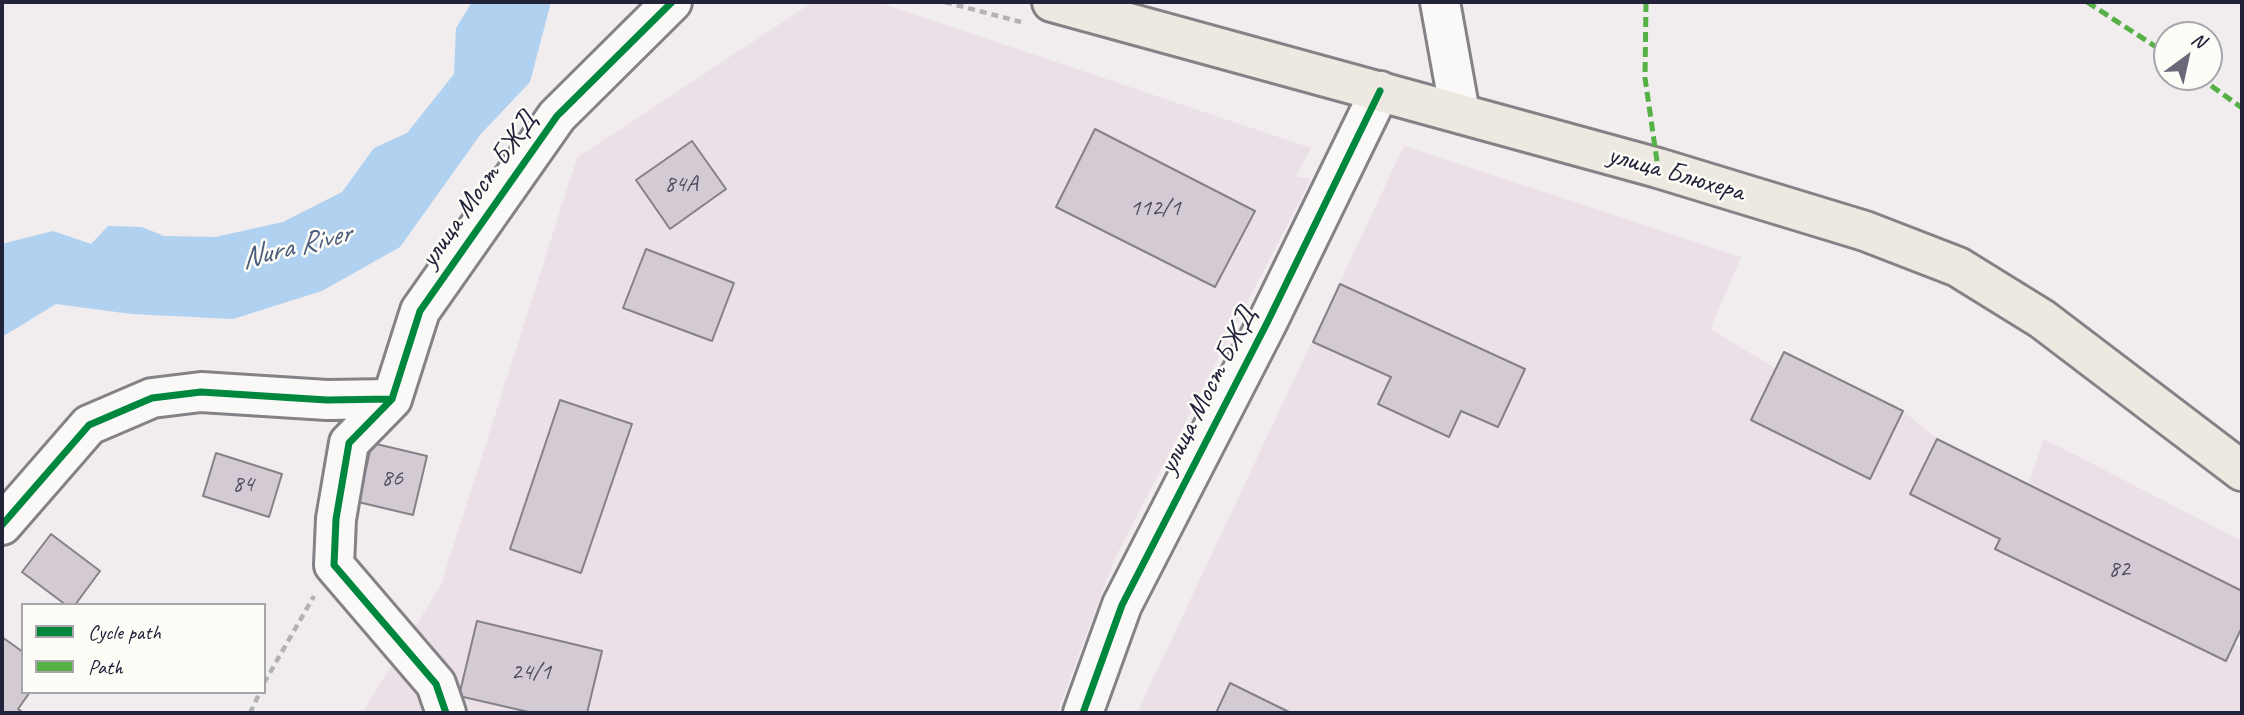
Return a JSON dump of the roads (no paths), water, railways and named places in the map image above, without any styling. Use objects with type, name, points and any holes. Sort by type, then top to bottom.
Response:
[{"type":"main road","name":"улица Блюхера","points":[[1038,13],[1121,10],[1380,91],[1658,168],[1865,231],[1958,267],[2042,319],[2242,471]]},
{"type":"street","name":"улица Мост БЖД","points":[[446,713],[436,684],[334,565],[336,519],[349,443],[392,399],[420,311],[557,116],[672,2]]},
{"type":"street","points":[[1440,2],[1460,113]]},
{"type":"street","name":"улица Мост БЖД","points":[[1083,713],[1122,605],[1267,323],[1380,91]]},
{"type":"street","points":[[2,525],[89,425],[152,398],[201,392],[327,400],[392,399]]},
{"type":"water","name":"Nura River","points":[[472,2],[551,2],[530,82],[480,135],[400,247],[322,291],[233,319],[131,314],[56,304],[2,337],[2,244],[53,231],[91,244],[108,226],[142,227],[164,236],[215,237],[283,222],[342,192],[374,148],[407,133],[454,74],[456,28]]}]
